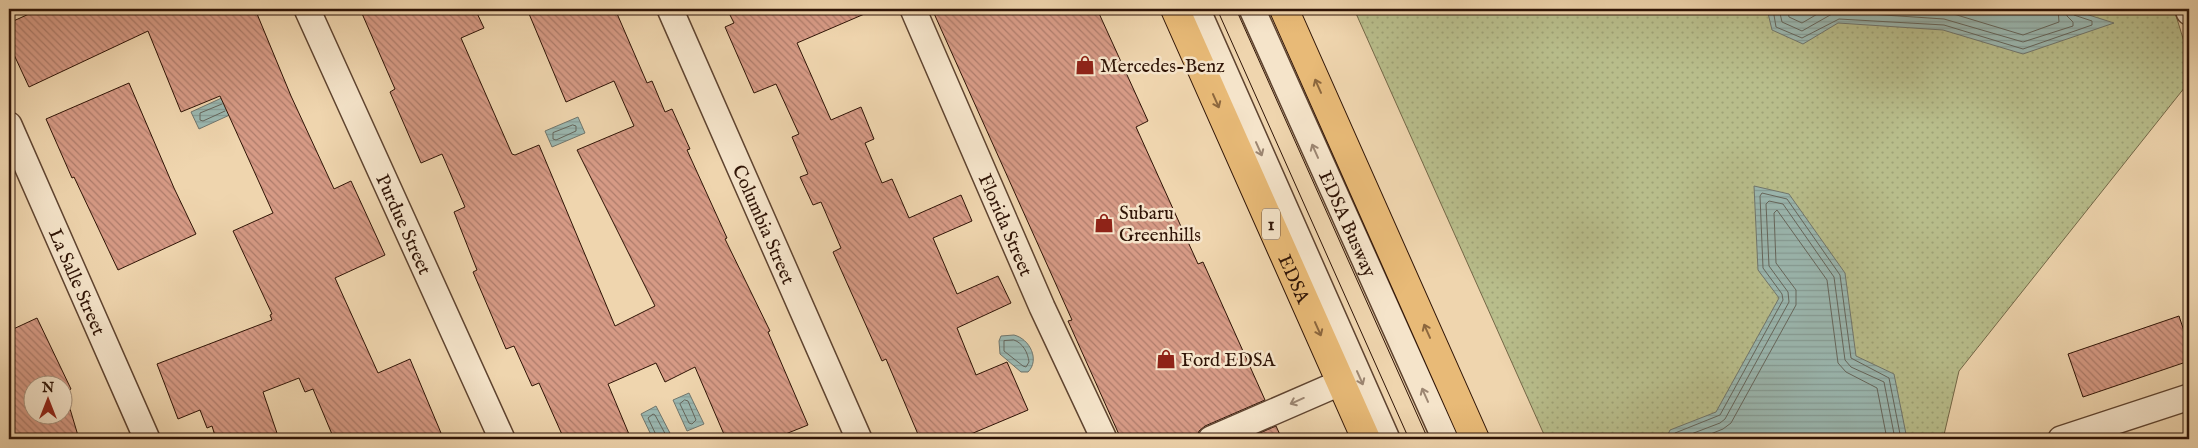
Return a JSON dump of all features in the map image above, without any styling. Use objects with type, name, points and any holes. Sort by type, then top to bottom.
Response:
[{"type":"highway","name":"EDSA","points":[[1175,9],[1366,439]]},
{"type":"highway","points":[[1284,9],[1475,439]]},
{"type":"street","name":"Purdue Street","points":[[307,9],[502,439]]},
{"type":"street","name":"Columbia Street","points":[[670,9],[859,439]]},
{"type":"street","name":"Florida Street","points":[[913,9],[1042,307],[1104,439]]},
{"type":"street","points":[[1196,9],[1387,439]]},
{"type":"street","name":"EDSA Busway","points":[[1252,9],[1445,439]]},
{"type":"street","name":"La Salle Street","points":[[9,125],[147,439]]},
{"type":"street","points":[[1211,439],[1342,382]]},
{"type":"street","points":[[2061,439],[2189,397]]},
{"type":"green space","points":[[1354,9],[2174,9],[2189,58],[2189,82],[1959,371],[1943,439],[1546,439]]},
{"type":"water","points":[[1767,9],[2070,9],[2114,23],[2023,54],[1943,30],[1838,23],[1803,44],[1772,30]]},
{"type":"water","points":[[226,96],[234,113],[199,129],[191,112]]},
{"type":"water","points":[[578,117],[585,133],[552,147],[545,131]]},
{"type":"water","points":[[1754,186],[1789,194],[1845,273],[1856,356],[1894,374],[1907,439],[1666,439],[1670,430],[1716,412],[1779,298],[1758,270]]},
{"type":"water","points":[[1014,335],[1025,341],[1032,350],[1033,362],[1028,372],[1021,372],[1000,354],[999,341],[1001,336]]},
{"type":"water","points":[[689,393],[704,424],[687,431],[673,400]]},
{"type":"water","points":[[656,406],[673,439],[653,439],[641,414]]},
{"type":"building","points":[[40,9],[255,9],[291,96],[334,189],[351,181],[385,255],[335,278],[378,373],[410,359],[441,433],[426,439],[334,439],[313,389],[305,392],[299,378],[263,392],[279,439],[216,439],[212,426],[207,428],[200,410],[178,419],[157,364],[272,320],[270,315],[272,314],[233,231],[273,213],[220,96],[181,112],[148,31],[29,87],[9,44],[9,23]]},
{"type":"building","points":[[360,9],[475,9],[484,28],[461,38],[512,154],[515,155],[539,145],[615,326],[655,306],[577,150],[634,126],[614,81],[566,102],[527,9],[615,9],[647,83],[652,81],[665,112],[672,109],[690,149],[687,150],[727,238],[725,239],[770,331],[768,332],[808,425],[773,439],[726,439],[695,367],[665,382],[656,363],[608,384],[631,439],[564,439],[539,383],[532,386],[514,346],[506,349],[473,272],[477,270],[454,212],[465,207],[442,154],[421,163],[390,92],[395,89]]},
{"type":"building","points":[[727,9],[876,9],[797,43],[831,120],[861,107],[874,139],[865,143],[882,183],[892,179],[909,218],[961,195],[972,221],[933,238],[957,294],[998,276],[1011,303],[957,328],[976,375],[1007,362],[1028,410],[959,439],[920,439],[886,359],[882,361],[833,252],[841,248],[821,202],[813,205],[800,177],[808,174],[792,137],[799,134],[776,84],[754,93],[725,27],[734,23]]},
{"type":"building","points":[[932,9],[1097,9],[1148,121],[1136,127],[1198,264],[1203,262],[1265,400],[1205,426],[1199,431],[1197,439],[1121,439],[1068,321],[1072,320]]},
{"type":"building","points":[[129,83],[196,234],[118,270],[74,177],[72,178],[46,119]]},
{"type":"building","points":[[2179,316],[2189,346],[2189,361],[2083,397],[2068,354]]},
{"type":"building","points":[[37,318],[65,376],[22,376],[22,426],[72,426],[72,416],[79,439],[9,439],[9,331]]},
{"type":"building","points":[[1276,426],[1282,439],[1246,439]]},
{"type":"tram line","points":[[1217,9],[1409,439]]},
{"type":"tram line","points":[[1236,9],[1428,439]]},
{"type":"place","name":"Mercedes-Benz","points":[[1085,65]]},
{"type":"place","name":"Subaru Greenhills","points":[[1104,223]]},
{"type":"place","name":"Ford EDSA","points":[[1166,359]]}]
